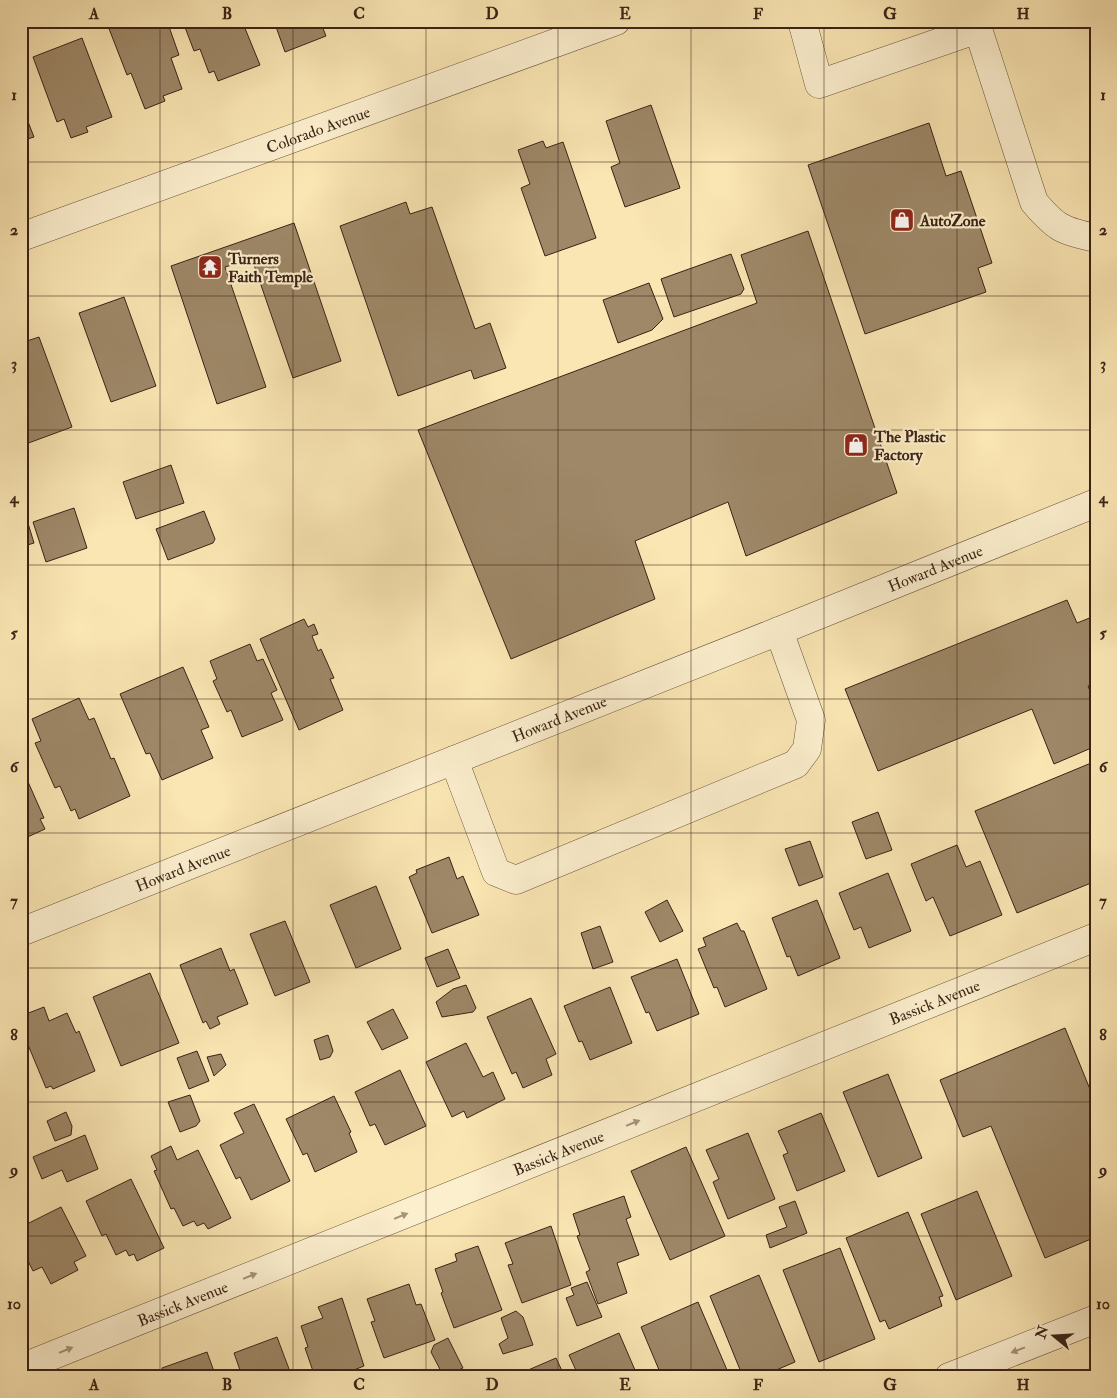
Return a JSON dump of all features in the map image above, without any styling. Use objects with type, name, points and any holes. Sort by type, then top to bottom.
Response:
[{"type":"street","name":"Colorado Avenue","points":[[21,236],[616,21]]},
{"type":"street","points":[[802,21],[819,84],[978,29],[1034,202],[1050,221],[1069,232],[1096,238]]},
{"type":"street","name":"Howard Avenue","points":[[21,932],[1096,503]]},
{"type":"street","points":[[454,760],[496,872],[516,880],[796,764],[807,749],[811,720],[779,631]]},
{"type":"street","name":"Bassick Avenue","points":[[35,1369],[1096,937]]},
{"type":"street","points":[[949,1377],[1096,1319]]},
{"type":"building","points":[[106,21],[167,21],[179,55],[171,58],[182,89],[163,96],[165,101],[145,109],[131,73],[127,75]]},
{"type":"building","points":[[242,21],[260,65],[218,81],[214,71],[209,73],[200,49],[194,51],[183,22]]},
{"type":"building","points":[[268,21],[320,21],[326,36],[285,52],[275,24],[270,26]]},
{"type":"building","points":[[82,38],[112,117],[86,127],[88,132],[71,138],[64,119],[57,122],[33,57]]},
{"type":"building","points":[[21,104],[34,137],[21,141]]},
{"type":"building","points":[[651,105],[680,188],[625,207],[611,167],[620,163],[606,121]]},
{"type":"building","name":"AutoZone","points":[[929,123],[946,176],[961,171],[992,263],[978,268],[986,292],[865,334],[808,165]]},
{"type":"building","points":[[543,141],[546,148],[563,142],[596,238],[545,256],[521,188],[530,184],[518,150]]},
{"type":"building","points":[[406,202],[410,214],[432,207],[475,329],[490,323],[506,368],[474,379],[471,370],[398,396],[340,226]]},
{"type":"building","points":[[294,223],[341,361],[293,378],[252,259],[225,267],[266,387],[217,404],[171,266]]},
{"type":"building","points":[[808,231],[897,493],[746,556],[728,502],[635,541],[655,599],[511,659],[418,430],[757,303],[741,255]]},
{"type":"building","points":[[731,254],[744,289],[741,294],[674,317],[661,279]]},
{"type":"building","points":[[649,283],[663,319],[652,330],[618,343],[603,300]]},
{"type":"building","points":[[124,297],[156,386],[111,402],[79,313]]},
{"type":"building","points":[[39,337],[72,427],[23,445],[21,440],[21,343]]},
{"type":"building","points":[[171,465],[184,503],[136,519],[123,482]]},
{"type":"building","points":[[21,507],[23,507],[34,543],[21,547]]},
{"type":"building","points":[[74,508],[87,548],[46,562],[33,522]]},
{"type":"building","points":[[204,511],[215,539],[213,543],[168,560],[156,529]]},
{"type":"building","points":[[1067,600],[1077,623],[1092,617],[1096,626],[1096,653],[1090,656],[1096,671],[1096,684],[1088,686],[1096,706],[1096,746],[1054,764],[1032,709],[878,771],[845,689]]},
{"type":"building","points":[[304,619],[308,627],[314,624],[318,634],[312,636],[318,651],[321,649],[334,678],[330,679],[343,710],[299,730],[260,639]]},
{"type":"building","points":[[250,644],[257,661],[263,659],[277,690],[271,693],[283,720],[242,737],[231,710],[227,712],[213,681],[217,679],[210,661]]},
{"type":"building","points":[[183,667],[209,727],[201,730],[213,758],[162,780],[150,753],[146,754],[120,694]]},
{"type":"building","points":[[79,698],[89,720],[94,718],[111,759],[114,758],[130,796],[79,819],[75,809],[71,811],[60,786],[55,788],[35,743],[41,741],[32,719]]},
{"type":"building","points":[[1096,761],[1096,881],[1017,913],[975,811]]},
{"type":"building","points":[[21,766],[44,818],[40,819],[45,829],[21,840]]},
{"type":"building","points":[[878,812],[892,850],[866,859],[852,822]]},
{"type":"building","points":[[810,841],[823,877],[799,886],[785,849]]},
{"type":"building","points":[[957,845],[966,867],[980,861],[1002,915],[950,936],[933,897],[926,901],[911,864]]},
{"type":"building","points":[[449,857],[457,879],[463,876],[479,915],[432,933],[409,877],[417,873],[416,870]]},
{"type":"building","points":[[888,873],[911,931],[869,948],[861,927],[854,930],[839,893]]},
{"type":"building","points":[[376,886],[401,949],[356,968],[330,905]]},
{"type":"building","points":[[667,900],[683,931],[660,942],[645,912]]},
{"type":"building","points":[[817,900],[840,958],[798,976],[790,956],[787,957],[772,918]]},
{"type":"building","points":[[285,921],[310,982],[275,996],[250,934]]},
{"type":"building","points":[[737,923],[741,931],[744,931],[767,989],[725,1007],[717,987],[714,988],[698,949],[706,946],[703,938]]},
{"type":"building","points":[[600,926],[613,962],[593,969],[581,933]]},
{"type":"building","points":[[221,948],[230,971],[234,969],[248,1004],[217,1017],[220,1024],[210,1029],[206,1021],[203,1023],[180,965]]},
{"type":"building","points":[[448,949],[460,978],[437,987],[425,958]]},
{"type":"building","points":[[677,959],[699,1014],[657,1031],[649,1012],[646,1013],[631,977]]},
{"type":"building","points":[[150,973],[179,1043],[121,1066],[93,997]]},
{"type":"building","points":[[466,985],[476,1008],[473,1012],[442,1017],[436,1002],[453,989]]},
{"type":"building","points":[[610,987],[632,1043],[590,1060],[582,1041],[579,1042],[564,1006]]},
{"type":"building","points":[[531,998],[556,1054],[546,1059],[552,1075],[523,1088],[516,1072],[512,1074],[487,1017]]},
{"type":"building","points":[[44,1007],[49,1021],[67,1013],[76,1033],[79,1031],[95,1071],[53,1089],[51,1086],[46,1088],[21,1028],[21,1016]]},
{"type":"building","points":[[393,1009],[408,1038],[382,1050],[367,1022]]},
{"type":"building","points":[[1065,1028],[1096,1104],[1096,1237],[1045,1258],[991,1126],[963,1137],[940,1080]]},
{"type":"building","points":[[328,1035],[333,1051],[330,1057],[320,1060],[314,1040]]},
{"type":"building","points":[[466,1043],[483,1077],[493,1072],[505,1099],[467,1118],[464,1111],[452,1117],[426,1062]]},
{"type":"building","points":[[197,1051],[209,1081],[189,1089],[177,1058]]},
{"type":"building","points":[[221,1054],[226,1065],[214,1076],[207,1057]]},
{"type":"building","points":[[400,1070],[426,1126],[385,1145],[375,1124],[370,1126],[355,1092]]},
{"type":"building","points":[[888,1074],[922,1158],[878,1177],[843,1092]]},
{"type":"building","points":[[190,1095],[200,1121],[196,1126],[180,1132],[168,1102]]},
{"type":"building","points":[[334,1096],[351,1132],[349,1133],[357,1152],[315,1172],[307,1153],[303,1155],[286,1119]]},
{"type":"building","points":[[254,1104],[290,1181],[251,1200],[240,1177],[236,1179],[220,1145],[244,1133],[234,1113]]},
{"type":"building","points":[[66,1112],[72,1126],[71,1135],[55,1141],[47,1121]]},
{"type":"building","points":[[821,1113],[845,1171],[797,1191],[783,1155],[788,1153],[778,1131]]},
{"type":"building","points":[[748,1133],[775,1199],[728,1219],[713,1182],[719,1179],[706,1150]]},
{"type":"building","points":[[85,1135],[98,1169],[67,1182],[62,1170],[42,1179],[33,1157]]},
{"type":"building","points":[[171,1146],[177,1160],[198,1150],[231,1218],[208,1229],[204,1223],[197,1226],[194,1221],[183,1226],[174,1208],[171,1209],[154,1171],[157,1170],[151,1156]]},
{"type":"building","points":[[686,1147],[725,1236],[670,1260],[631,1171]]},
{"type":"building","points":[[131,1179],[164,1248],[137,1261],[134,1254],[129,1256],[126,1250],[116,1255],[106,1234],[102,1236],[86,1201]]},
{"type":"building","points":[[977,1191],[1012,1276],[956,1300],[921,1214]]},
{"type":"building","points":[[624,1196],[631,1217],[626,1219],[639,1255],[617,1263],[627,1293],[598,1304],[586,1272],[590,1270],[577,1236],[580,1235],[573,1214]]},
{"type":"building","points":[[795,1201],[807,1233],[770,1248],[766,1235],[787,1227],[779,1207]]},
{"type":"building","points":[[61,1207],[86,1256],[74,1262],[78,1270],[51,1284],[42,1267],[33,1271],[21,1247],[21,1227]]},
{"type":"building","points":[[908,1212],[943,1296],[939,1297],[942,1306],[889,1329],[885,1320],[880,1322],[846,1238]]},
{"type":"building","points":[[551,1226],[571,1285],[522,1303],[508,1265],[513,1264],[505,1243]]},
{"type":"building","points":[[478,1246],[502,1310],[454,1328],[441,1293],[443,1292],[435,1269],[457,1261],[455,1254]]},
{"type":"building","points":[[840,1248],[875,1339],[819,1362],[783,1270]]},
{"type":"building","points":[[759,1275],[795,1362],[760,1377],[743,1377],[710,1296]]},
{"type":"building","points":[[587,1282],[602,1317],[577,1326],[566,1298],[574,1295],[571,1288]]},
{"type":"building","points":[[409,1284],[416,1305],[421,1304],[435,1340],[384,1358],[371,1322],[375,1321],[367,1299]]},
{"type":"building","points":[[342,1298],[364,1366],[336,1377],[315,1377],[305,1348],[308,1347],[301,1326],[323,1318],[318,1307]]},
{"type":"building","points":[[698,1302],[730,1377],[662,1377],[641,1327]]},
{"type":"building","points":[[516,1311],[523,1317],[533,1345],[503,1354],[499,1344],[508,1338],[501,1318]]},
{"type":"building","points":[[619,1333],[638,1377],[579,1377],[569,1355]]},
{"type":"building","points":[[277,1337],[292,1377],[239,1377],[238,1374],[241,1373],[234,1353]]},
{"type":"building","points":[[448,1338],[463,1368],[444,1377],[431,1352],[434,1345]]},
{"type":"building","points":[[207,1352],[216,1377],[165,1377],[162,1368]]},
{"type":"building","points":[[556,1358],[565,1377],[512,1377]]},
{"type":"place","name":"AutoZone","points":[[902,220]]},
{"type":"place","name":"Turners Faith Temple","points":[[210,267]]},
{"type":"place","name":"The Plastic Factory","points":[[856,445]]}]
